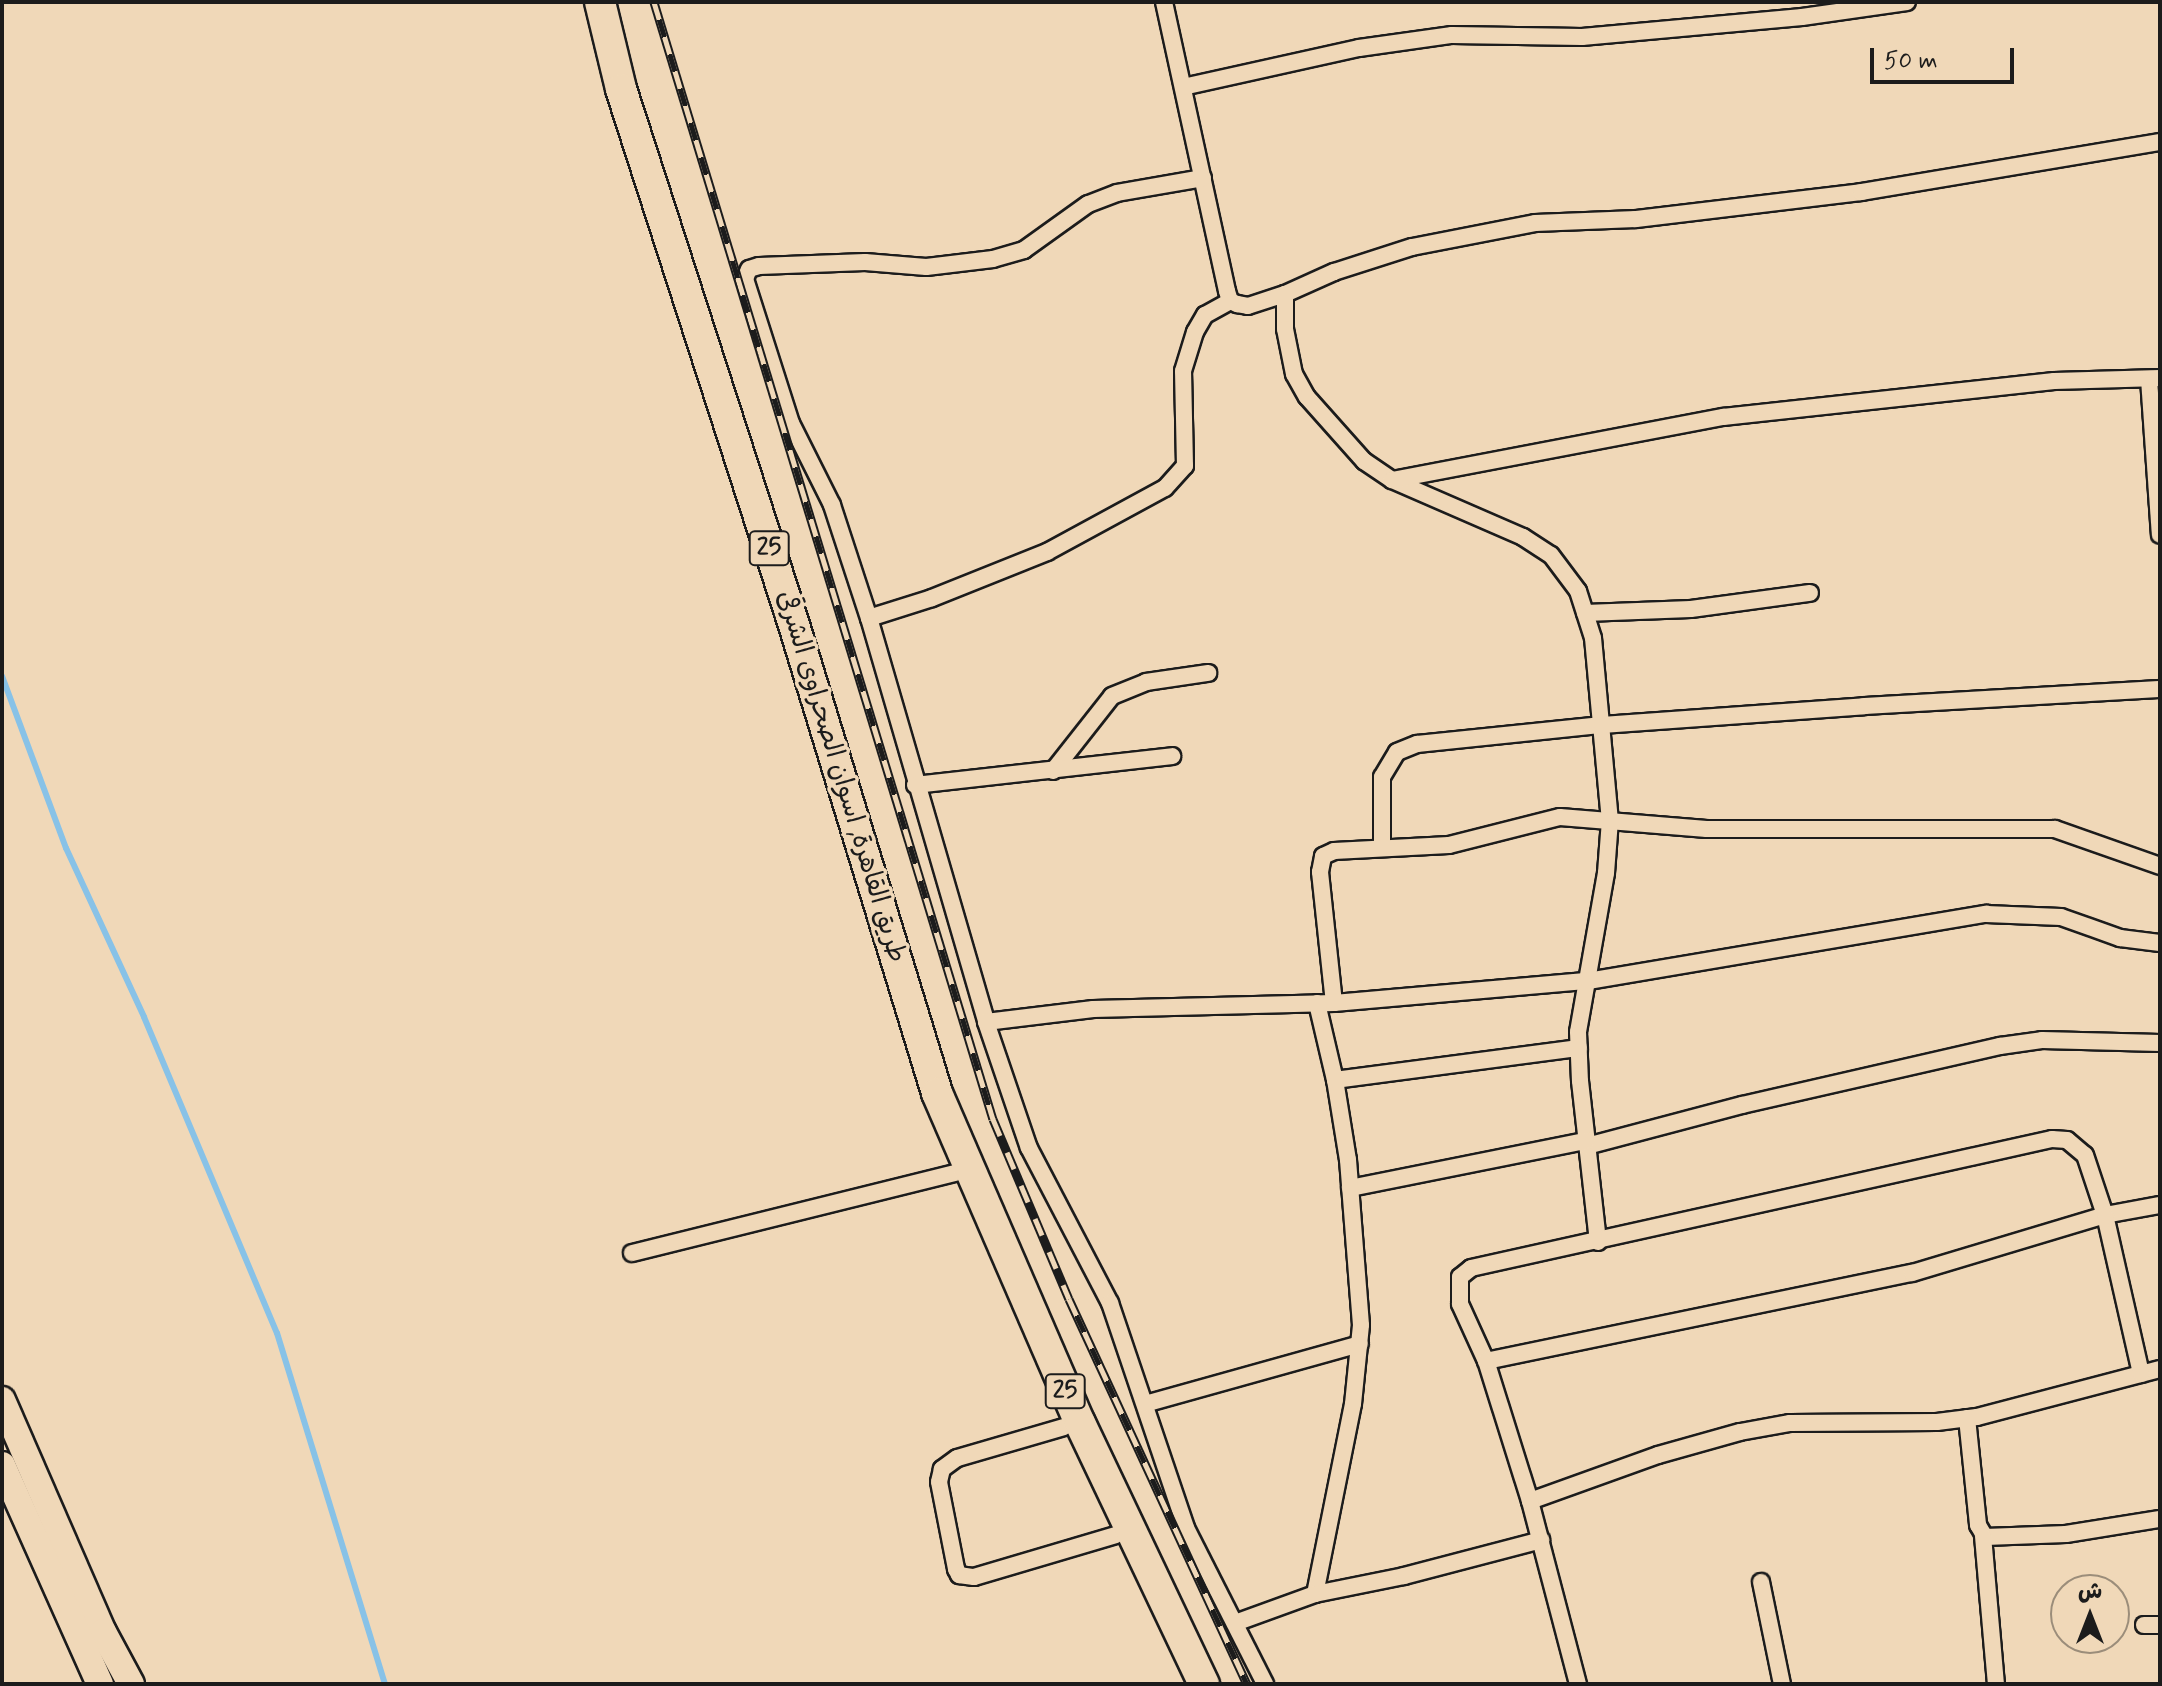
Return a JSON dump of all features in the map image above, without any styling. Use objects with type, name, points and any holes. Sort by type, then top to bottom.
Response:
[{"type":"highway","name":"طريق القاهرة, اسوان الصحراوى الشرقى","points":[[600,2],[621,89],[794,625],[937,1093],[1080,1423],[1204,1684]]},
{"type":"highway","name":"طريق القاهرة, اسوان الصحراوى الشرقى","points":[[937,1093],[941,1139],[955,1173],[1064,1427],[1186,1684]]},
{"type":"main road","points":[[2,1400],[103,1632],[131,1684]]},
{"type":"main road","points":[[2,1465],[100,1684]]},
{"type":"street","points":[[1164,2],[1230,301]]},
{"type":"street","points":[[1183,87],[1359,48],[1452,35],[1582,37],[1779,10],[1907,2]]},
{"type":"street","points":[[869,618],[932,598],[1047,552],[1165,488],[1185,466],[1183,371],[1195,332],[1205,315],[1230,301],[1248,306],[1285,294],[1334,272],[1412,247],[1535,223],[1636,219],[1861,192],[2160,142]]},
{"type":"street","points":[[1203,178],[1117,193],[1088,204],[1024,250],[993,259],[953,266],[865,262],[759,266],[747,271],[746,285],[791,423],[832,505],[869,618],[986,1022],[1029,1148],[1110,1303],[1145,1404],[1162,1466],[1186,1528],[1265,1684]]},
{"type":"street","points":[[1285,294],[1285,329],[1294,374],[1307,397],[1364,461],[1392,480],[1523,537],[1551,555],[1578,591],[1593,638],[1610,820],[1606,873],[1579,1048],[1598,1242]]},
{"type":"street","points":[[1392,480],[1723,417],[2054,381],[2155,379],[2160,535]]},
{"type":"street","points":[[1585,613],[1691,609],[1810,593]]},
{"type":"street","points":[[1053,771],[1101,706],[1120,691],[1146,682],[1208,673]]},
{"type":"street","points":[[1382,848],[1382,777],[1397,752],[1433,742],[1602,725],[2160,689]]},
{"type":"street","points":[[915,785],[1172,756]]},
{"type":"street","points":[[1315,1594],[1353,1404],[1360,1344],[1350,1188],[1326,1003],[1320,864],[1323,856],[1334,851],[1449,845],[1560,817],[1707,829],[2055,829],[2160,866]]},
{"type":"street","points":[[986,1022],[1093,1009],[1326,1003],[1588,981],[1986,914],[2061,917],[2120,938],[2160,943]]},
{"type":"street","points":[[1350,1188],[1586,1144],[2000,1046],[2042,1040],[2160,1043]]},
{"type":"street","points":[[1335,1080],[1579,1048]]},
{"type":"street","points":[[1578,1684],[1530,1501],[1486,1361],[1460,1304],[1458,1287],[1461,1273],[2052,1139],[2067,1140],[2085,1155],[2105,1215],[2141,1374]]},
{"type":"street","points":[[632,1253],[955,1173]]},
{"type":"street","points":[[1486,1361],[1912,1273],[2105,1215],[2160,1205]]},
{"type":"street","points":[[1145,1404],[1360,1344]]},
{"type":"street","points":[[1530,1501],[1658,1455],[1790,1423],[1937,1422],[1967,1418],[2160,1369]]},
{"type":"street","points":[[1967,1418],[1978,1525],[1983,1536],[1996,1684]]},
{"type":"street","points":[[1064,1427],[957,1458],[942,1469],[939,1482],[956,1569],[959,1575],[974,1577],[1116,1535]]},
{"type":"street","points":[[1983,1536],[2002,1539],[2066,1534],[2160,1519]]},
{"type":"street","points":[[1235,1623],[1315,1594],[1404,1576],[1541,1540]]},
{"type":"street","points":[[1761,1582],[1782,1684]]},
{"type":"waterway","points":[[2,676],[66,848],[144,1017],[277,1333],[385,1684]]},
{"type":"railway","points":[[654,2],[993,1119],[1069,1299],[1247,1684]]}]
